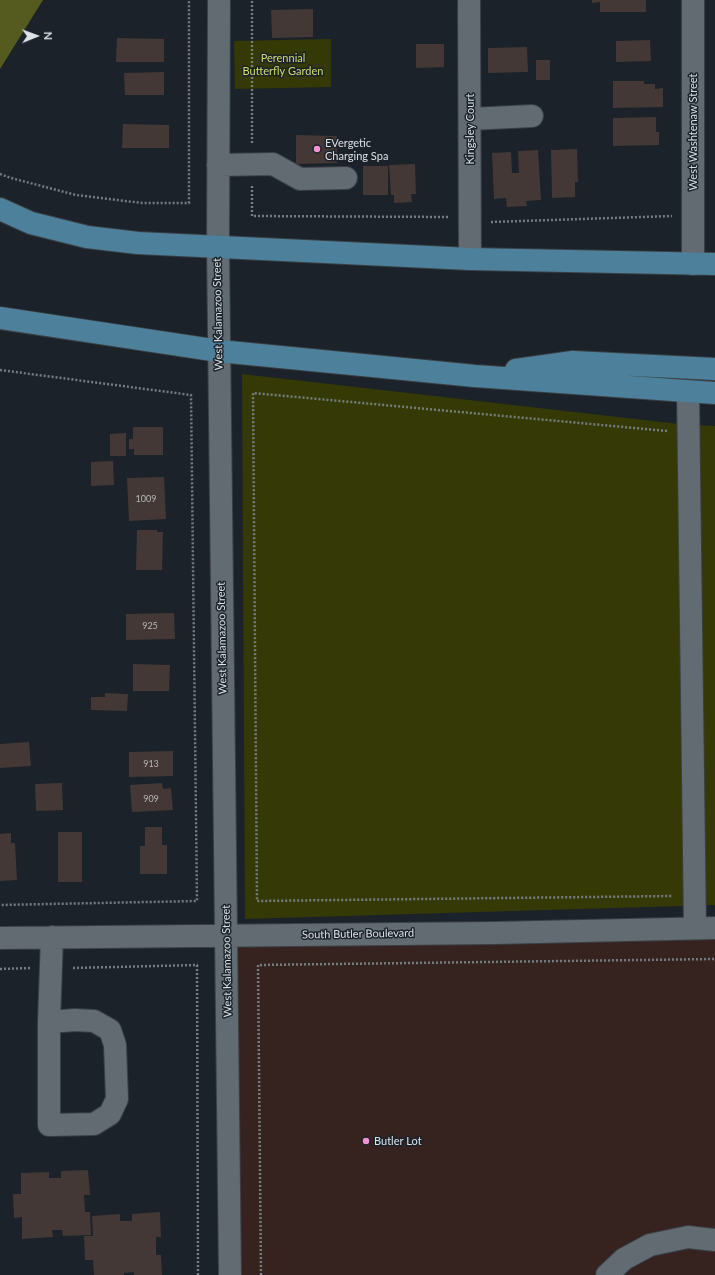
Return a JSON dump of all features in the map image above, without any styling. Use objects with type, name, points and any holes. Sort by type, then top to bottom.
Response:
[{"type":"main road","points":[[0,209],[31,223],[87,237],[138,243],[470,259],[715,264]]},
{"type":"main road","points":[[0,318],[219,351],[475,376],[715,393]]},
{"type":"main road","points":[[475,376],[573,362],[715,369]]},
{"type":"street","name":"West Kalamazoo Street","points":[[219,0],[218,247],[230,1275]]},
{"type":"street","name":"Kingsley Court","points":[[469,0],[470,259]]},
{"type":"street","name":"West Washtenaw Street","points":[[693,0],[693,264]]},
{"type":"street","points":[[470,118],[532,116]]},
{"type":"street","points":[[218,165],[273,164],[300,179],[346,178]]},
{"type":"street","points":[[688,392],[690,433],[695,896],[705,928]]},
{"type":"street","name":"South Butler Boulevard","points":[[0,938],[494,933],[705,928]]},
{"type":"street","points":[[49,1022],[75,1020],[94,1021],[110,1030],[115,1045],[117,1099],[110,1114],[94,1124],[49,1125],[49,1022],[52,937]]},
{"type":"street","points":[[607,1275],[624,1259],[650,1244],[688,1236],[715,1240]]},
{"type":"path","points":[[0,174],[76,195],[142,203],[189,203],[189,0]]},
{"type":"path","points":[[252,0],[252,216],[455,217]]},
{"type":"path","points":[[484,222],[693,215]]},
{"type":"path","points":[[0,370],[191,395],[197,901],[0,905]]},
{"type":"path","points":[[690,433],[254,394],[257,900],[695,896]]},
{"type":"path","points":[[260,1275],[258,965],[715,959]]},
{"type":"path","points":[[0,969],[197,965],[198,1275]]},
{"type":"shaded area","points":[[715,928],[715,1275],[227,1275],[227,935]]},
{"type":"green space","points":[[0,0],[43,0],[0,69]]},
{"type":"green space","name":"Perennial Butterfly Garden","points":[[331,39],[331,87],[235,89],[234,41]]},
{"type":"green space","points":[[242,374],[679,424],[715,426],[715,905],[245,919]]},
{"type":"building","points":[[592,0],[646,0],[646,12],[600,12],[600,2],[592,3]]},
{"type":"building","points":[[313,9],[313,37],[272,38],[271,10]]},
{"type":"building","points":[[117,38],[164,39],[164,62],[116,62]]},
{"type":"building","points":[[650,40],[651,61],[616,62],[616,41]]},
{"type":"building","points":[[416,44],[444,44],[444,67],[416,68]]},
{"type":"building","points":[[527,47],[528,72],[488,73],[488,48]]},
{"type":"building","points":[[536,60],[550,60],[550,80],[536,80]]},
{"type":"building","points":[[164,72],[164,95],[125,95],[124,73]]},
{"type":"building","points":[[613,81],[644,81],[644,84],[655,84],[655,89],[663,88],[663,107],[613,108]]},
{"type":"building","points":[[656,117],[656,132],[659,132],[659,145],[613,146],[613,118]]},
{"type":"building","points":[[123,124],[169,125],[169,148],[122,148]]},
{"type":"building","name":"EVergetic Charging Spa","points":[[296,135],[337,136],[337,163],[296,164]]},
{"type":"building","points":[[577,149],[578,182],[575,182],[575,197],[552,198],[551,150]]},
{"type":"building","points":[[538,150],[541,200],[526,201],[527,206],[507,207],[506,198],[494,199],[492,153],[511,152],[512,173],[519,173],[518,151]]},
{"type":"building","points":[[415,164],[416,194],[411,194],[412,202],[394,203],[394,195],[391,195],[389,165]]},
{"type":"building","points":[[363,166],[388,166],[388,195],[363,195]]},
{"type":"building","points":[[133,427],[163,427],[163,455],[134,455],[134,449],[129,449],[129,439],[133,439]]},
{"type":"building","points":[[126,433],[126,456],[110,456],[110,434]]},
{"type":"building","points":[[113,461],[114,485],[91,486],[91,462]]},
{"type":"building","points":[[164,477],[166,519],[129,521],[127,478]]},
{"type":"building","points":[[137,530],[157,530],[157,532],[163,532],[162,570],[136,570]]},
{"type":"building","points":[[174,613],[175,639],[126,640],[126,614]]},
{"type":"building","points":[[133,664],[170,665],[169,691],[133,691]]},
{"type":"building","points":[[105,693],[128,694],[127,711],[91,710],[91,697],[105,697]]},
{"type":"building","points":[[29,742],[31,766],[0,768],[0,744]]},
{"type":"building","points":[[173,751],[173,776],[129,777],[129,752]]},
{"type":"building","points":[[62,783],[63,810],[36,811],[35,784]]},
{"type":"building","points":[[162,783],[163,789],[171,788],[173,810],[132,812],[130,785]]},
{"type":"building","points":[[145,827],[162,827],[162,845],[167,845],[167,874],[140,874],[140,846],[145,846]]},
{"type":"building","points":[[58,832],[82,832],[82,882],[58,882]]},
{"type":"building","points":[[11,833],[11,843],[15,843],[17,880],[0,881],[0,834]]},
{"type":"building","points":[[88,1170],[90,1195],[84,1195],[85,1212],[90,1212],[91,1235],[63,1236],[62,1230],[52,1230],[53,1237],[22,1239],[22,1217],[14,1218],[13,1194],[21,1194],[21,1173],[49,1172],[49,1178],[61,1178],[61,1171]]},
{"type":"building","points":[[160,1212],[161,1237],[156,1237],[156,1255],[161,1255],[162,1275],[134,1275],[134,1272],[124,1273],[124,1275],[94,1275],[93,1260],[85,1260],[84,1236],[93,1236],[92,1216],[120,1214],[120,1221],[132,1221],[132,1214]]},
{"type":"place","name":"EVergetic Charging Spa","points":[[317,149]]},
{"type":"place","name":"Butler Lot","points":[[366,1141]]}]
